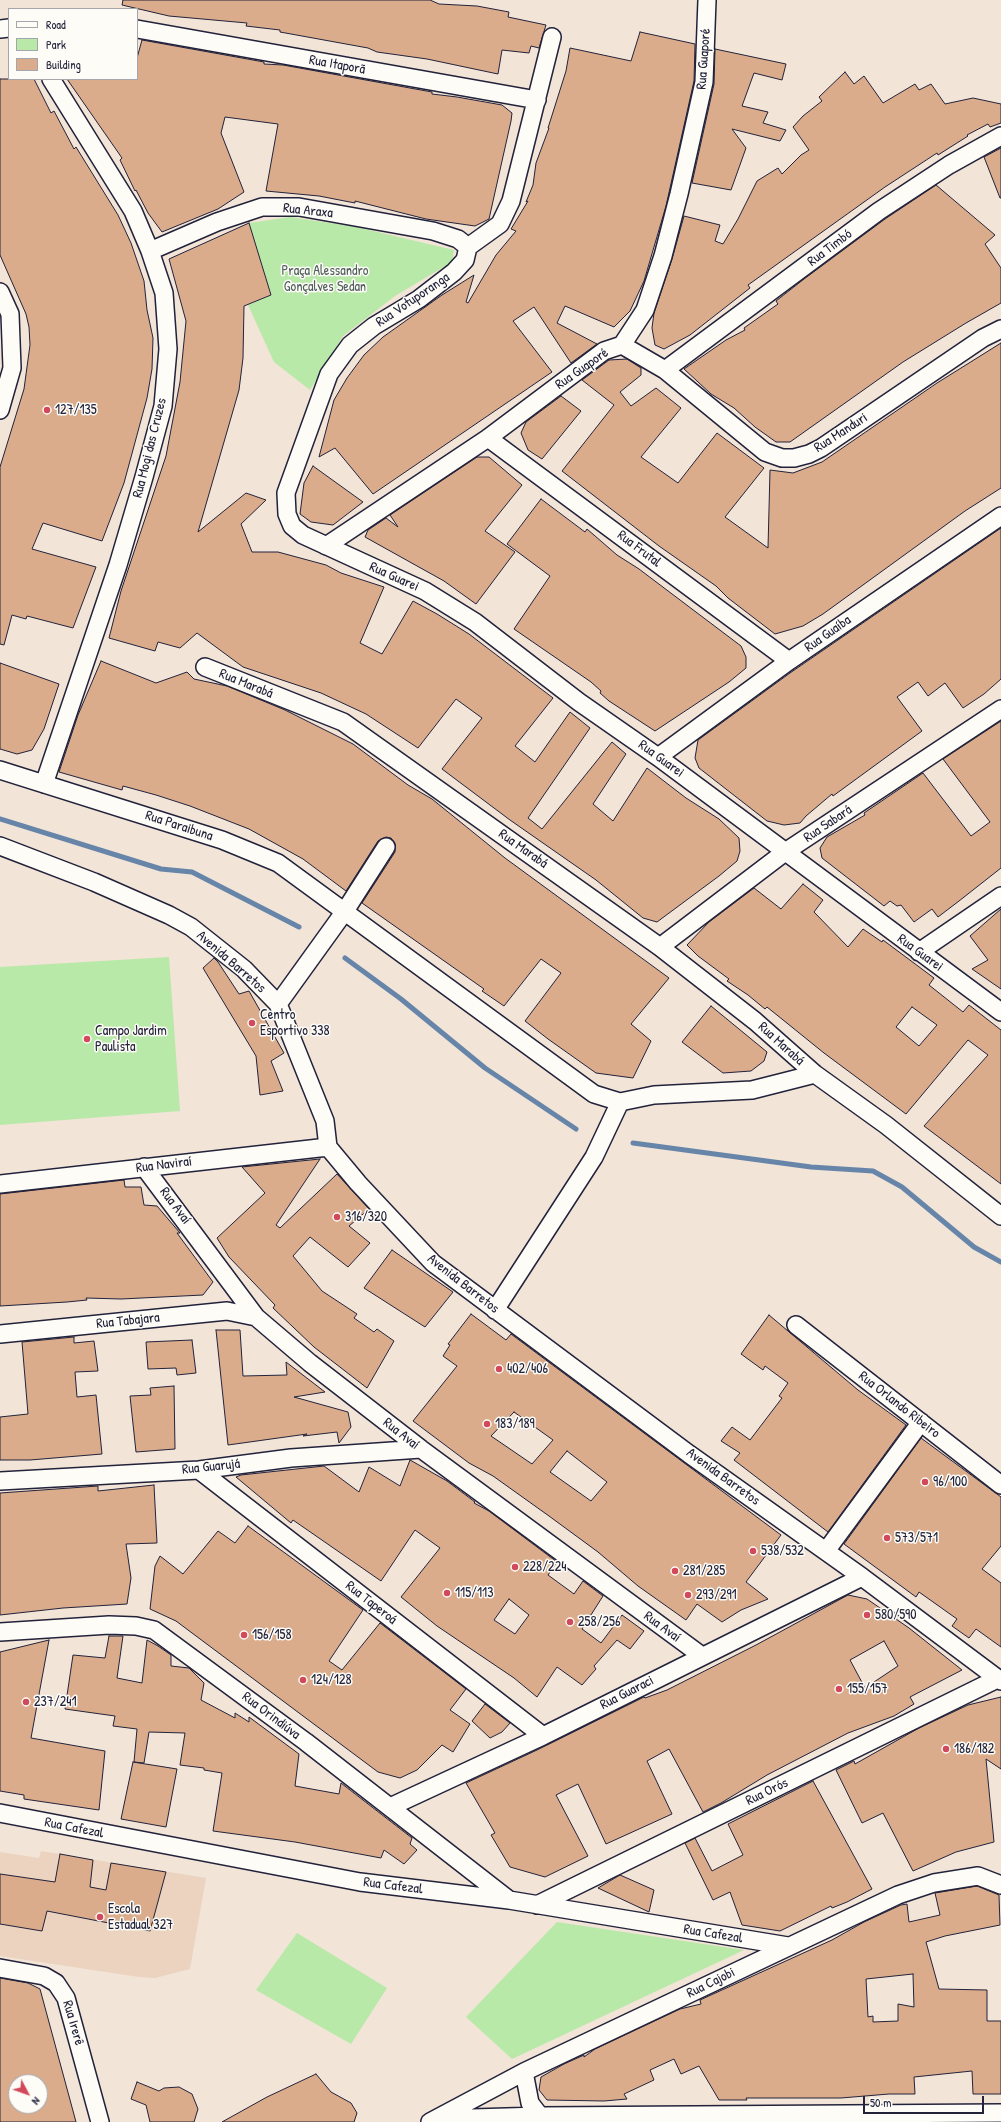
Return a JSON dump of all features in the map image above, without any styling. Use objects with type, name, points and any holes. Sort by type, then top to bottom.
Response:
[{"type":"street","name":"Rua Guaporé","points":[[326,546],[488,438],[604,351],[622,345],[645,310],[663,256],[679,194],[704,82],[707,0]]},
{"type":"street","name":"Rua Itaporã","points":[[138,29],[536,100]]},
{"type":"street","name":"Rua Votuporanga","points":[[303,535],[292,526],[287,514],[286,494],[329,374],[350,345],[374,326],[419,298],[454,272],[465,260],[468,248],[500,224],[510,201],[552,37]]},
{"type":"street","name":"Rua Mogi das Cruzes","points":[[44,784],[118,565],[163,406],[168,349],[164,293],[150,251],[133,210],[52,80]]},
{"type":"street","name":"Rua Timbó","points":[[665,370],[879,211],[949,164],[1001,136]]},
{"type":"street","name":"Rua Araxa","points":[[150,251],[217,222],[262,207],[299,207],[433,231],[458,239],[468,248]]},
{"type":"street","points":[[0,292],[10,314],[12,368],[0,410]]},
{"type":"street","name":"Rua Manduri","points":[[622,345],[665,370],[765,452],[782,458],[794,458],[809,454],[821,448],[984,338],[1001,329]]},
{"type":"street","name":"Rua Frutal","points":[[488,438],[789,661]]},
{"type":"street","name":"Rua Guaíba","points":[[658,757],[789,661],[1001,516]]},
{"type":"street","name":"Rua Guarei","points":[[303,535],[425,591],[476,622],[579,702],[658,757],[1001,1012]]},
{"type":"street","name":"Rua Marabá","points":[[205,667],[343,722],[660,947],[755,1021],[815,1074],[886,1125],[1001,1216]]},
{"type":"street","name":"Rua Sabará","points":[[660,947],[785,852],[1001,709]]},
{"type":"street","name":"Rua Paraibuna","points":[[0,770],[252,851],[278,863],[345,911]]},
{"type":"street","points":[[278,1004],[345,911],[386,847]]},
{"type":"street","name":"Avenida Barretos","points":[[3,850],[94,882],[191,927],[244,969],[278,1004],[325,1121],[328,1147],[358,1183],[434,1263],[689,1454],[862,1577],[999,1680]]},
{"type":"street","points":[[919,952],[1001,896]]},
{"type":"street","name":"Rua Marabá","points":[[345,911],[594,1094],[620,1102],[654,1095],[752,1090],[815,1074]]},
{"type":"street","points":[[495,1310],[594,1157],[620,1102]]},
{"type":"street","name":"Rua Naviraí","points":[[0,1184],[328,1147]]},
{"type":"street","name":"Rua Avaí","points":[[144,1167],[256,1316],[310,1363],[422,1449],[702,1656]]},
{"type":"street","name":"Rua Tabajara","points":[[0,1334],[227,1311],[256,1316]]},
{"type":"street","name":"Rua Orlando Ribeiro","points":[[796,1325],[1000,1483]]},
{"type":"street","points":[[826,1551],[921,1422]]},
{"type":"street","name":"Rua Guarujá","points":[[0,1481],[199,1470],[291,1458],[422,1449]]},
{"type":"street","name":"Rua Taperoá","points":[[199,1470],[543,1736]]},
{"type":"street","name":"Rua Guaraci","points":[[390,1807],[543,1736],[862,1577]]},
{"type":"street","name":"Rua Orindiúva","points":[[0,1632],[109,1625],[136,1626],[154,1630],[172,1640],[509,1900]]},
{"type":"street","name":"Rua Orós","points":[[537,1905],[999,1680]]},
{"type":"street","name":"Rua Cafezal","points":[[0,1813],[360,1882],[509,1900],[788,1946]]},
{"type":"street","name":"Rua Cajobi","points":[[434,2120],[524,2072],[898,1895],[934,1884],[978,1876],[1001,1885]]},
{"type":"street","name":"Rua Irerê","points":[[0,1968],[44,1976],[56,1983],[66,1998],[100,2122]]},
{"type":"street","points":[[524,2072],[530,2103],[540,2116]]},
{"type":"street","points":[[434,2120],[540,2116],[1001,2113]]},
{"type":"shaded area","name":"Escola Estadual 327","points":[[41,1851],[206,1878],[190,1969],[155,1978],[139,1977],[0,1956],[0,1852],[39,1858]]},
{"type":"green space","name":"Praça Alessandro Gonçalves Sedan","points":[[290,217],[356,227],[454,250],[452,262],[395,296],[343,336],[310,390],[274,362],[248,305],[271,295],[249,223]]},
{"type":"green space","name":"Campo Jardim Paulista","points":[[169,957],[180,1111],[0,1125],[0,967]]},
{"type":"green space","points":[[557,1922],[744,1950],[512,2059],[466,2017]]},
{"type":"green space","points":[[297,1933],[387,1988],[351,2044],[256,1990]]},
{"type":"building","points":[[123,0],[430,0],[439,4],[477,6],[509,12],[508,17],[546,25],[539,48],[531,46],[529,53],[502,50],[498,74],[427,59],[377,52],[368,48],[280,32],[280,30],[246,26],[247,23],[169,16],[122,5]]},
{"type":"building","points":[[640,32],[695,44],[694,81],[666,206],[644,281],[630,311],[614,327],[565,306],[557,323],[597,344],[571,363],[534,307],[513,321],[552,372],[373,494],[335,448],[319,457],[334,400],[347,378],[364,355],[383,337],[442,295],[474,275],[466,302],[468,303],[496,255],[516,231],[511,229],[528,201],[526,202],[533,185],[536,163],[549,128],[566,71],[570,48],[631,61]]},
{"type":"building","points":[[142,40],[264,62],[264,64],[283,65],[432,92],[432,94],[502,105],[512,113],[489,219],[475,226],[426,219],[355,201],[355,203],[319,196],[266,191],[278,124],[225,117],[221,133],[244,192],[218,209],[162,232],[148,213],[136,190],[135,191],[120,160],[122,158],[68,80],[138,80],[138,54]]},
{"type":"building","points":[[715,49],[786,64],[782,80],[754,73],[742,106],[768,112],[763,123],[786,130],[780,141],[732,129],[746,148],[731,190],[692,183],[714,84]]},
{"type":"building","points":[[845,72],[854,84],[864,76],[883,103],[915,84],[919,90],[931,84],[945,104],[973,98],[1001,104],[1001,123],[990,127],[988,124],[967,135],[968,136],[938,155],[937,153],[885,187],[748,285],[750,288],[690,335],[664,349],[655,345],[652,328],[654,313],[672,259],[684,216],[720,225],[715,241],[723,244],[738,219],[757,181],[778,168],[782,174],[801,155],[809,150],[793,127],[803,116],[822,101],[819,97]]},
{"type":"building","points":[[0,79],[34,80],[51,113],[54,111],[74,149],[76,147],[118,215],[131,243],[144,281],[147,310],[153,338],[152,369],[147,398],[124,483],[102,541],[43,523],[32,549],[96,567],[73,628],[27,616],[26,619],[12,615],[4,645],[0,644],[0,467],[24,389],[30,345],[29,327],[26,314],[0,255]]},
{"type":"building","points":[[1001,148],[1001,198],[1000,198],[984,157]]},
{"type":"building","points":[[936,185],[995,235],[985,244],[1001,268],[1001,303],[903,362],[790,442],[776,442],[755,427],[734,408],[711,394],[684,369],[726,340],[745,330],[744,328],[778,304],[776,301],[804,279],[885,219]]},
{"type":"building","points":[[249,223],[271,295],[244,306],[243,358],[239,390],[198,532],[246,493],[266,500],[241,524],[252,552],[278,552],[326,565],[341,573],[384,587],[360,643],[382,654],[413,601],[469,634],[553,698],[515,746],[535,762],[570,712],[590,728],[528,818],[542,829],[612,742],[626,754],[593,804],[613,821],[647,768],[686,798],[719,819],[739,838],[740,851],[737,861],[657,922],[643,918],[596,880],[510,820],[442,769],[482,718],[456,699],[418,748],[366,714],[321,693],[243,667],[197,633],[180,648],[158,642],[155,651],[109,638],[121,591],[166,456],[180,382],[186,321],[169,259]]},
{"type":"building","points":[[1001,343],[1001,488],[965,511],[823,614],[803,626],[775,634],[728,598],[716,586],[659,546],[562,471],[614,405],[582,380],[609,360],[627,359],[641,368],[641,375],[620,392],[631,406],[656,388],[681,408],[641,457],[678,483],[717,433],[764,468],[725,517],[768,548],[770,470],[793,473],[822,462],[937,383]]},
{"type":"building","points":[[561,396],[581,411],[542,459],[528,450],[521,433],[526,422]]},
{"type":"building","points":[[477,457],[489,457],[522,485],[485,531],[515,552],[476,604],[444,581],[365,537],[368,530],[386,518],[398,527],[390,515]]},
{"type":"building","points":[[313,466],[363,502],[333,525],[311,522],[300,514],[304,483]]},
{"type":"building","points":[[541,499],[585,532],[587,529],[617,555],[639,569],[741,646],[746,657],[746,668],[729,682],[655,731],[609,701],[591,682],[514,629],[550,576],[507,544]]},
{"type":"building","points":[[1001,528],[1001,679],[984,694],[963,708],[945,683],[928,696],[918,682],[897,697],[922,731],[833,796],[832,794],[800,823],[784,825],[767,821],[699,768],[695,758],[698,740],[790,673]]},
{"type":"building","points":[[101,661],[156,683],[187,672],[194,679],[227,686],[285,710],[353,744],[408,785],[432,799],[505,858],[669,978],[631,1024],[651,1041],[633,1078],[596,1073],[525,1021],[561,973],[541,959],[504,1006],[482,991],[484,989],[362,903],[395,852],[395,843],[391,838],[386,837],[378,841],[346,891],[303,859],[249,829],[190,806],[156,795],[123,786],[122,790],[59,772],[78,715]]},
{"type":"building","points":[[0,663],[59,684],[44,729],[32,750],[17,754],[0,749]]},
{"type":"building","points":[[1001,721],[1001,868],[959,901],[938,917],[932,909],[914,922],[901,905],[897,906],[890,901],[884,906],[822,858],[820,848],[827,837],[865,815],[864,813],[923,773],[971,836],[990,822],[943,759]]},
{"type":"building","points":[[803,884],[823,900],[814,912],[848,947],[863,929],[882,942],[883,940],[934,978],[929,985],[963,1012],[969,1005],[1001,1030],[1001,1184],[924,1126],[988,1055],[968,1040],[906,1114],[824,1053],[767,1007],[765,1009],[727,981],[729,979],[698,956],[687,945],[709,922],[754,888],[781,909]],"holes":[[[912,1007],[937,1025],[919,1046],[896,1027]]]},
{"type":"building","points":[[1001,909],[1001,989],[972,969],[988,960],[970,936]]},
{"type":"building","name":"Centro Esportivo 338","points":[[214,958],[239,994],[249,991],[284,1053],[271,1061],[283,1091],[260,1095],[256,1056],[203,968]]},
{"type":"building","points":[[711,1006],[767,1052],[764,1061],[751,1071],[723,1073],[682,1042]]},
{"type":"building","points":[[320,1159],[276,1225],[280,1228],[337,1174],[369,1209],[349,1226],[370,1243],[348,1267],[310,1237],[293,1256],[322,1291],[357,1314],[354,1318],[374,1332],[377,1329],[394,1341],[367,1388],[314,1347],[273,1308],[275,1305],[229,1257],[217,1238],[265,1193],[242,1167]]},
{"type":"building","points":[[124,1180],[125,1187],[141,1187],[144,1205],[157,1206],[180,1233],[177,1233],[213,1282],[203,1295],[121,1299],[86,1298],[87,1300],[0,1306],[0,1194]]},
{"type":"building","points":[[392,1250],[453,1292],[425,1327],[364,1288]]},
{"type":"building","points":[[471,1314],[506,1340],[511,1334],[781,1535],[746,1582],[768,1599],[741,1610],[722,1622],[697,1604],[686,1620],[638,1586],[598,1552],[549,1516],[493,1476],[469,1463],[413,1421],[457,1366],[443,1356],[450,1345],[448,1344]],"holes":[[[514,1412],[553,1440],[532,1464],[491,1436]],[[567,1451],[607,1482],[591,1501],[550,1472]]]},
{"type":"building","points":[[769,1315],[858,1390],[906,1425],[828,1532],[734,1460],[740,1453],[721,1441],[732,1427],[750,1440],[782,1398],[779,1396],[788,1383],[765,1366],[763,1370],[741,1354]]},
{"type":"building","points":[[216,1330],[240,1330],[243,1376],[287,1375],[286,1362],[325,1392],[294,1397],[348,1412],[351,1427],[339,1443],[337,1432],[303,1436],[307,1434],[228,1445]]},
{"type":"building","points":[[74,1337],[74,1343],[94,1341],[98,1371],[75,1372],[77,1397],[96,1395],[102,1454],[30,1460],[0,1460],[0,1417],[28,1414],[22,1342]]},
{"type":"building","points":[[192,1340],[196,1373],[177,1375],[176,1368],[148,1369],[146,1342]]},
{"type":"building","points":[[174,1386],[175,1449],[136,1452],[130,1396],[151,1395],[150,1388]]},
{"type":"building","points":[[921,1438],[1001,1497],[1001,1546],[982,1569],[1001,1583],[1001,1647],[976,1629],[969,1638],[952,1626],[957,1619],[919,1592],[916,1597],[844,1544]]},
{"type":"building","points":[[410,1460],[447,1481],[475,1502],[474,1503],[489,1511],[557,1562],[548,1575],[574,1594],[583,1581],[603,1596],[582,1629],[601,1643],[622,1615],[644,1631],[630,1649],[617,1640],[594,1666],[596,1669],[582,1685],[557,1667],[537,1697],[514,1678],[437,1626],[401,1597],[440,1548],[415,1530],[381,1581],[293,1520],[291,1523],[236,1477],[241,1475],[324,1466],[359,1492],[369,1467],[400,1486]],"holes":[[[509,1599],[529,1615],[515,1634],[494,1620]]]},
{"type":"building","points":[[154,1485],[157,1543],[126,1544],[131,1578],[127,1604],[63,1608],[0,1615],[0,1493],[98,1486],[98,1491]]},
{"type":"building","points":[[248,1526],[363,1610],[329,1661],[342,1670],[380,1623],[466,1689],[450,1710],[470,1724],[453,1752],[442,1745],[417,1770],[400,1778],[378,1772],[176,1621],[150,1609],[155,1566],[160,1556],[183,1574],[218,1531],[235,1543]]},
{"type":"building","points":[[848,1595],[867,1599],[909,1628],[962,1670],[910,1697],[914,1704],[894,1716],[848,1733],[767,1775],[721,1803],[703,1812],[669,1749],[647,1761],[672,1814],[606,1844],[578,1784],[556,1795],[588,1856],[545,1877],[510,1867],[491,1835],[495,1833],[466,1783],[644,1697],[645,1698],[667,1690],[756,1645]],"holes":[[[884,1641],[898,1666],[865,1688],[850,1660]]]},
{"type":"building","points":[[109,1636],[123,1636],[117,1678],[142,1683],[147,1640],[158,1646],[171,1655],[171,1666],[189,1668],[204,1683],[201,1700],[235,1718],[235,1713],[249,1722],[249,1717],[299,1754],[295,1786],[339,1794],[341,1783],[412,1838],[410,1844],[417,1850],[404,1864],[384,1850],[381,1858],[295,1842],[213,1831],[222,1773],[204,1770],[204,1768],[180,1765],[185,1733],[149,1732],[144,1763],[134,1762],[137,1729],[113,1726],[115,1716],[65,1709],[73,1655],[105,1658]]},
{"type":"building","points":[[49,1640],[31,1738],[105,1751],[99,1810],[24,1799],[24,1795],[0,1791],[0,1652]]},
{"type":"building","points":[[1001,1697],[1001,1769],[986,1759],[994,1842],[956,1852],[913,1871],[883,1813],[862,1823],[836,1770],[854,1761],[855,1764],[919,1728],[968,1705]]},
{"type":"building","points":[[485,1704],[510,1723],[502,1732],[490,1738],[472,1721]]},
{"type":"building","points":[[133,1762],[177,1769],[166,1827],[121,1819]]},
{"type":"building","points":[[813,1781],[872,1889],[847,1902],[832,1908],[831,1906],[780,1931],[742,1925],[730,1892],[713,1900],[685,1843],[695,1838],[712,1871],[743,1855],[728,1824]]},
{"type":"building","points":[[60,1854],[93,1860],[90,1887],[106,1890],[111,1863],[166,1872],[150,1931],[47,1911],[42,1931],[0,1924],[0,1874],[55,1882]]},
{"type":"building","points":[[620,1875],[654,1890],[649,1912],[598,1888]]},
{"type":"building","points":[[977,1886],[999,1895],[1000,1925],[945,1936],[926,1942],[939,1989],[987,1990],[987,2021],[1001,2021],[1001,2094],[973,2094],[972,2071],[914,2077],[915,2094],[889,2094],[841,2098],[746,2098],[747,2100],[719,2100],[699,2066],[681,2074],[674,2059],[650,2070],[654,2080],[624,2094],[627,2099],[604,2101],[547,2100],[539,2090],[541,2077],[564,2064],[584,2055],[584,2057],[595,2049],[680,2009],[701,2004],[700,2000],[832,1940],[864,1922],[901,1905],[907,1904],[909,1922],[940,1915],[935,1893]],"holes":[[[913,1974],[914,2007],[898,2004],[898,2021],[873,2022],[873,2016],[868,2017],[866,1979]]]},
{"type":"building","points":[[0,1978],[28,1983],[40,1989],[76,2122],[0,2122]]},
{"type":"building","points":[[316,2074],[331,2092],[351,2103],[357,2113],[354,2122],[222,2122],[267,2097]]},
{"type":"building","points":[[137,2082],[159,2091],[164,2088],[179,2087],[192,2094],[198,2109],[194,2122],[150,2122],[146,2105],[131,2099]]},
{"type":"waterway","points":[[0,819],[161,869],[192,872],[299,927]]},
{"type":"waterway","points":[[345,958],[401,999],[485,1068],[576,1129]]},
{"type":"waterway","points":[[633,1143],[811,1167],[873,1171],[902,1187],[974,1247],[1001,1262]]},
{"type":"place","name":"127/135","points":[[47,410]]},
{"type":"place","name":"Centro Esportivo 338","points":[[252,1023]]},
{"type":"place","name":"Campo Jardim Paulista","points":[[87,1039]]},
{"type":"place","name":"316/320","points":[[337,1217]]},
{"type":"place","name":"402/406","points":[[499,1369]]},
{"type":"place","name":"183/189","points":[[487,1424]]},
{"type":"place","name":"96/100","points":[[925,1482]]},
{"type":"place","name":"573/571","points":[[887,1538]]},
{"type":"place","name":"538/532","points":[[753,1551]]},
{"type":"place","name":"228/224","points":[[515,1567]]},
{"type":"place","name":"281/285","points":[[675,1571]]},
{"type":"place","name":"115/113","points":[[447,1593]]},
{"type":"place","name":"293/291","points":[[688,1595]]},
{"type":"place","name":"580/590","points":[[867,1615]]},
{"type":"place","name":"258/256","points":[[570,1622]]},
{"type":"place","name":"156/158","points":[[244,1635]]},
{"type":"place","name":"124/128","points":[[303,1680]]},
{"type":"place","name":"155/157","points":[[839,1689]]},
{"type":"place","name":"237/241","points":[[26,1702]]},
{"type":"place","name":"186/182","points":[[946,1749]]},
{"type":"place","name":"Escola Estadual 327","points":[[100,1917]]}]
